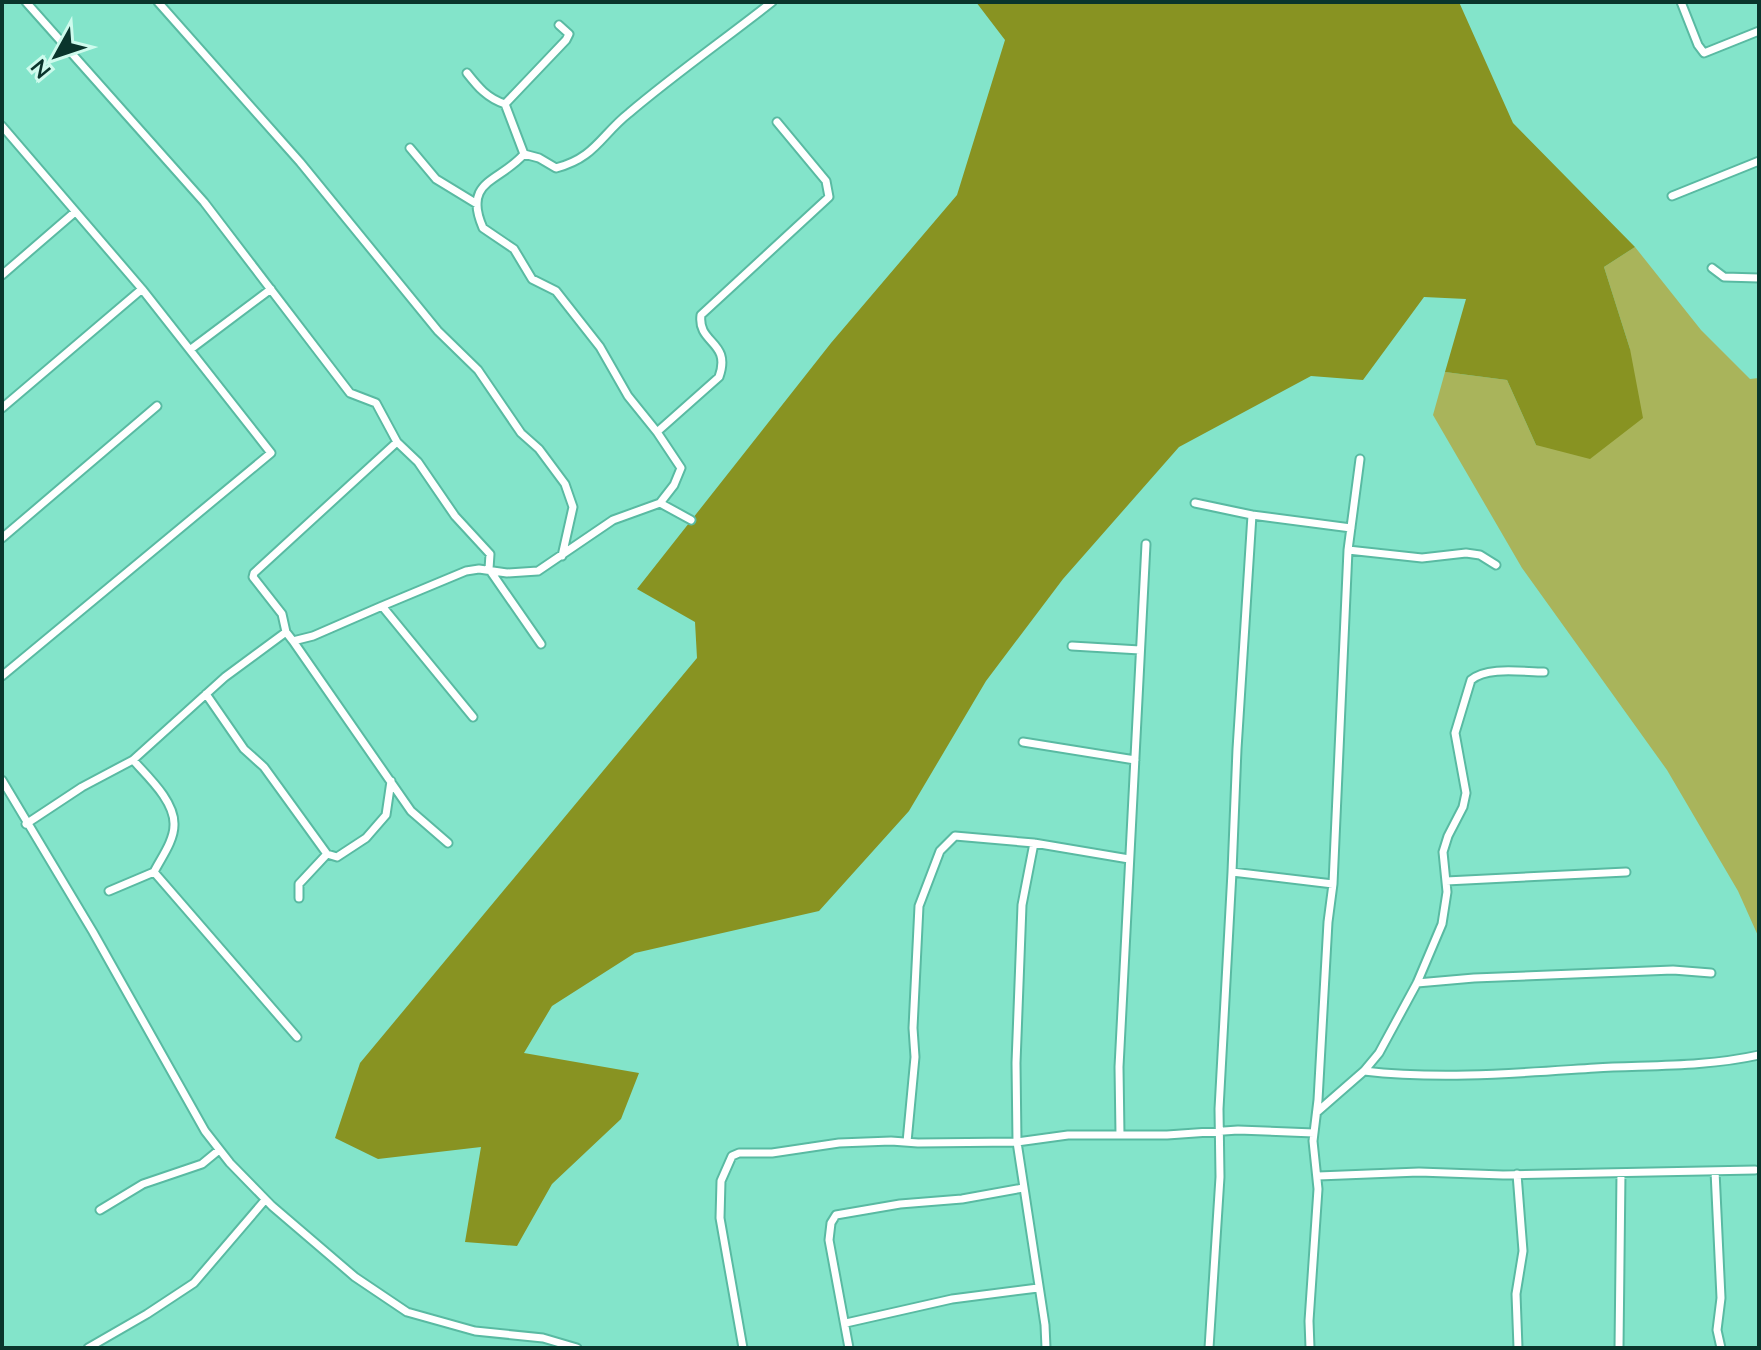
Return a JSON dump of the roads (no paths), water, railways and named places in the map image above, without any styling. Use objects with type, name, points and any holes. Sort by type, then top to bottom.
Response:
[{"type":"street","points":[[26,2],[204,202],[350,393],[376,403],[397,442],[418,462],[455,516],[490,554],[489,569],[541,644]]},
{"type":"street","points":[[158,2],[300,162],[438,331],[478,370],[521,433],[539,449],[565,484],[573,507],[562,556]]},
{"type":"street","points":[[524,154],[556,168],[580,159],[601,144],[626,115],[772,2]]},
{"type":"street","points":[[1681,2],[1704,53],[1759,31]]},
{"type":"street","points":[[505,104],[566,40],[569,34],[559,25]]},
{"type":"street","points":[[467,73],[492,99],[505,104],[524,154]]},
{"type":"street","points":[[657,432],[719,377],[723,360],[701,328],[704,310],[829,197],[826,181],[777,122]]},
{"type":"street","points":[[2,126],[142,289],[271,453],[2,676]]},
{"type":"street","points":[[410,148],[436,179],[477,204]]},
{"type":"street","points":[[293,641],[313,636],[466,571],[538,571],[613,520],[660,503],[674,485],[681,468],[628,396],[600,347],[556,291],[532,279],[514,249],[483,228],[477,204],[483,185],[515,165],[524,154]]},
{"type":"street","points":[[1672,196],[1759,161]]},
{"type":"street","points":[[2,275],[75,212]]},
{"type":"street","points":[[1712,268],[1724,277],[1759,278]]},
{"type":"street","points":[[2,408],[142,289]]},
{"type":"street","points":[[191,349],[271,289]]},
{"type":"street","points":[[2,538],[157,406]]},
{"type":"street","points":[[397,442],[254,573],[254,580],[282,614],[286,632],[411,811],[448,843]]},
{"type":"street","points":[[1310,1348],[1318,1176],[1314,1133],[1333,884],[1348,550],[1360,459]]},
{"type":"street","points":[[660,503],[691,520]]},
{"type":"street","points":[[1195,503],[1252,515],[1351,528]]},
{"type":"street","points":[[1209,1348],[1237,749],[1252,515]]},
{"type":"street","points":[[1120,1135],[1119,1067],[1146,544]]},
{"type":"street","points":[[1348,550],[1422,558],[1475,554],[1496,565]]},
{"type":"street","points":[[382,606],[473,717]]},
{"type":"street","points":[[26,824],[60,800],[133,760],[206,694],[286,632]]},
{"type":"street","points":[[1072,646],[1140,650]]},
{"type":"street","points":[[1317,1112],[1364,1071],[1379,1053],[1417,983],[1442,924],[1446,908],[1443,852],[1466,793],[1455,733],[1471,680],[1476,675],[1495,672],[1544,672]]},
{"type":"street","points":[[206,694],[244,749],[264,767],[327,854],[337,857],[366,838],[386,815],[391,781]]},
{"type":"street","points":[[1023,742],[1135,760]]},
{"type":"street","points":[[109,891],[154,872],[169,843],[174,823],[164,799],[133,760]]},
{"type":"street","points":[[2,780],[93,932],[205,1131],[265,1200],[355,1277],[407,1312],[475,1331],[543,1338],[577,1348]]},
{"type":"street","points":[[907,1142],[915,1057],[913,1028],[919,906],[940,851],[955,836],[1034,843],[1129,859]]},
{"type":"street","points":[[1034,843],[1022,905],[1016,1063],[1017,1142],[1046,1348]]},
{"type":"street","points":[[299,898],[299,884],[327,854]]},
{"type":"street","points":[[154,872],[297,1037]]},
{"type":"street","points":[[1232,872],[1333,884]]},
{"type":"street","points":[[1446,881],[1626,872]]},
{"type":"street","points":[[1417,983],[1673,970],[1711,973]]},
{"type":"street","points":[[1364,1071],[1406,1076],[1451,1076],[1691,1066],[1759,1055]]},
{"type":"street","points":[[743,1348],[720,1218],[721,1181],[732,1156],[739,1153],[772,1153],[839,1143],[1017,1142],[1068,1135],[1221,1130],[1314,1133]]},
{"type":"street","points":[[100,1210],[143,1184],[202,1164],[219,1150]]},
{"type":"street","points":[[1318,1176],[1419,1172],[1517,1174],[1755,1170]]},
{"type":"street","points":[[1715,1171],[1721,1298],[1717,1330],[1721,1348]]},
{"type":"street","points":[[1619,1348],[1621,1173]]},
{"type":"street","points":[[1517,1174],[1523,1251],[1516,1294],[1518,1348]]},
{"type":"street","points":[[849,1348],[829,1240],[831,1223],[836,1215],[1023,1188]]},
{"type":"street","points":[[88,1348],[194,1283],[265,1200]]},
{"type":"street","points":[[846,1323],[952,1299],[1038,1288]]}]
